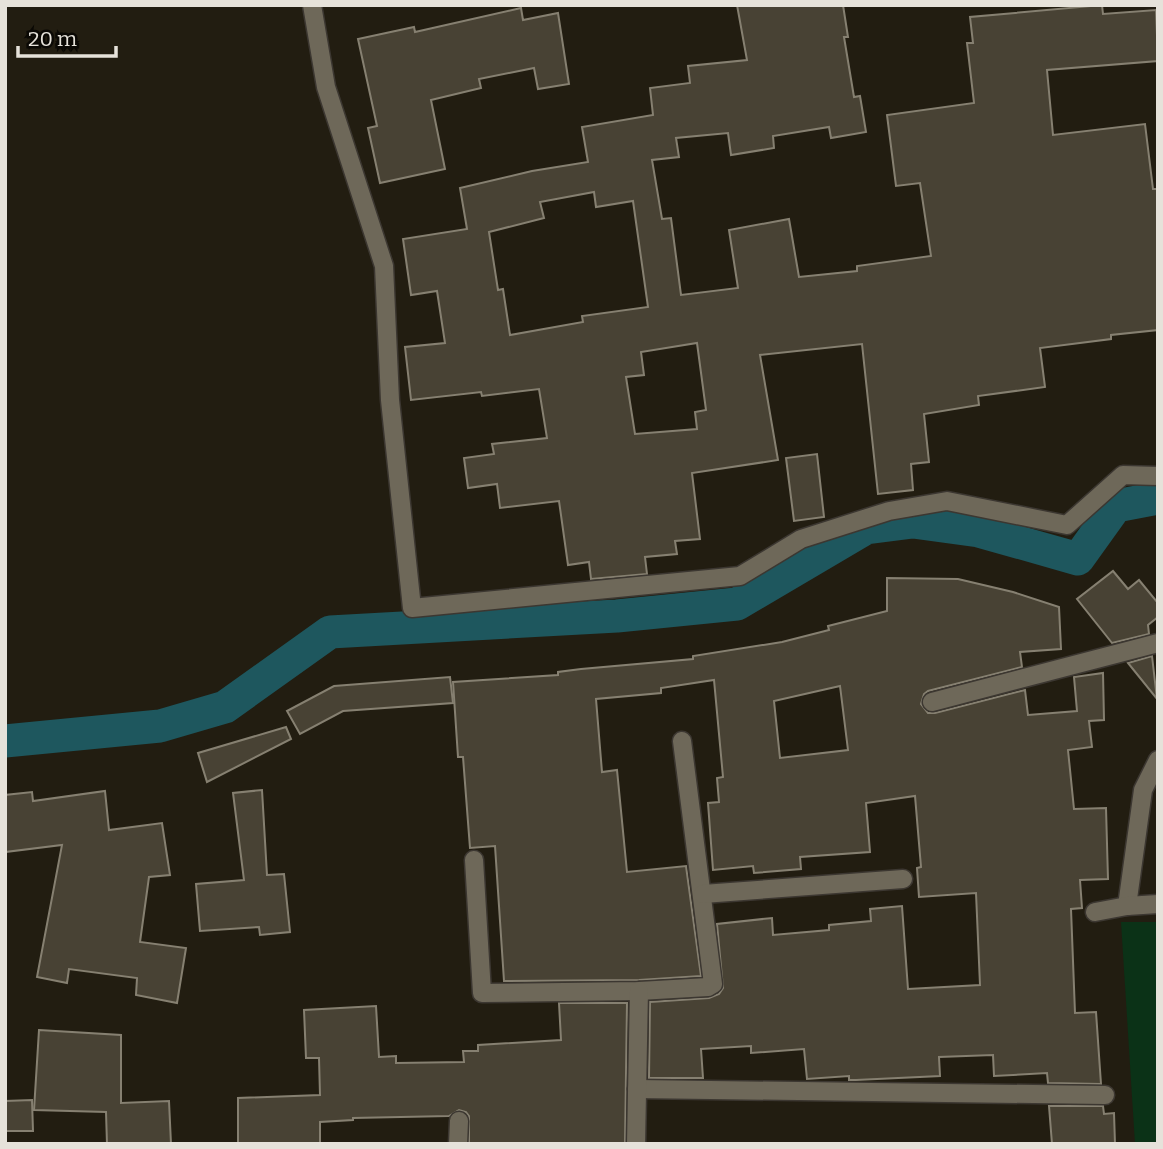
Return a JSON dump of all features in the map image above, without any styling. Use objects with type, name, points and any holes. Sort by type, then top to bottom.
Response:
[{"type":"street","points":[[312,5],[326,87],[383,266],[390,400],[412,608],[740,576],[801,540],[889,511],[947,501],[1067,525],[1123,475],[1158,476]]},
{"type":"street","points":[[932,702],[1158,643]]},
{"type":"street","points":[[474,860],[482,993],[639,991],[713,984],[682,741]]},
{"type":"street","points":[[1127,905],[1143,790],[1158,760]]},
{"type":"street","points":[[703,894],[903,879]]},
{"type":"street","points":[[1094,912],[1127,905],[1158,904]]},
{"type":"street","points":[[636,1144],[639,991]]},
{"type":"street","points":[[637,1089],[1105,1095]]},
{"type":"street","points":[[458,1144],[459,1121]]},
{"type":"green space","points":[[1121,922],[1158,922],[1158,1144],[1135,1144]]},
{"type":"building","points":[[737,5],[843,5],[848,37],[844,37],[854,97],[860,96],[866,132],[831,138],[829,127],[773,136],[774,148],[731,155],[728,133],[676,138],[679,157],[652,160],[662,219],[671,218],[681,295],[738,288],[729,230],[789,219],[799,277],[857,271],[857,266],[931,256],[920,183],[896,186],[887,115],[974,103],[967,43],[973,43],[970,17],[1102,5],[1103,14],[1156,10],[1158,61],[1047,70],[1053,135],[1145,124],[1153,189],[1158,189],[1158,330],[1111,335],[1111,339],[1040,348],[1045,387],[978,396],[979,405],[924,414],[929,462],[911,464],[913,490],[878,494],[862,344],[760,355],[778,460],[692,473],[700,539],[675,541],[677,554],[645,557],[647,574],[591,579],[589,562],[568,565],[559,501],[500,508],[497,484],[468,488],[464,458],[494,454],[492,444],[547,438],[539,389],[411,400],[405,347],[445,343],[437,291],[411,295],[403,239],[467,229],[460,188],[532,171],[588,162],[582,127],[653,115],[650,88],[690,83],[688,66],[747,60]],"holes":[[[594,192],[596,207],[633,201],[648,307],[582,316],[583,322],[510,335],[503,289],[498,290],[489,232],[544,218],[540,202]],[[697,343],[706,410],[695,412],[697,429],[635,434],[626,377],[644,375],[641,352]]]},
{"type":"building","points":[[521,8],[523,20],[558,13],[569,84],[538,89],[534,68],[479,79],[481,88],[431,100],[445,169],[380,183],[368,128],[377,126],[358,39],[414,27],[415,32]]},
{"type":"building","points":[[817,454],[824,517],[794,521],[786,458]]},
{"type":"building","points":[[1113,571],[1128,589],[1139,580],[1158,603],[1158,617],[1148,625],[1149,634],[1112,643],[1077,599]]},
{"type":"building","points":[[887,578],[958,579],[1013,592],[1059,607],[1061,649],[1020,652],[1022,667],[928,691],[921,704],[928,713],[1025,690],[1028,715],[1077,711],[1074,677],[1103,673],[1104,720],[1089,721],[1092,747],[1068,750],[1074,809],[1106,808],[1108,879],[1080,880],[1082,908],[1071,909],[1075,1013],[1096,1012],[1101,1084],[1048,1083],[1047,1073],[994,1076],[993,1055],[939,1057],[940,1076],[856,1080],[849,1080],[849,1076],[807,1079],[804,1049],[751,1053],[751,1046],[701,1049],[703,1078],[649,1078],[650,1002],[709,998],[719,994],[723,988],[717,924],[772,918],[773,935],[829,930],[829,925],[871,921],[870,909],[902,906],[908,989],[980,985],[976,893],[919,897],[917,868],[921,867],[915,796],[866,803],[870,852],[800,857],[801,869],[754,873],[753,866],[713,870],[708,803],[719,802],[717,778],[723,777],[714,680],[661,688],[661,693],[596,699],[602,772],[617,770],[627,872],[686,866],[701,976],[639,980],[504,981],[495,846],[470,848],[463,757],[458,757],[453,682],[558,675],[558,672],[581,669],[693,659],[693,656],[782,642],[829,630],[828,626],[887,611]],"holes":[[[840,686],[848,750],[780,758],[774,701]]]},
{"type":"building","points":[[1152,656],[1157,699],[1128,663]]},
{"type":"building","points":[[450,677],[453,703],[343,711],[300,734],[287,711],[334,686]]},
{"type":"building","points":[[286,727],[291,739],[207,782],[198,753]]},
{"type":"building","points":[[262,790],[267,875],[284,874],[290,932],[260,935],[259,927],[200,931],[196,884],[244,880],[233,793]]},
{"type":"building","points":[[105,791],[109,830],[162,823],[170,875],[149,877],[140,942],[186,948],[177,1003],[136,995],[137,978],[69,969],[67,983],[37,977],[62,845],[5,852],[5,795],[32,792],[33,801]]},
{"type":"building","points":[[559,1003],[627,1003],[625,1144],[469,1144],[469,1116],[459,1110],[449,1116],[353,1118],[320,1122],[320,1144],[238,1144],[238,1098],[320,1095],[319,1058],[306,1058],[304,1010],[376,1006],[379,1057],[396,1056],[396,1063],[464,1062],[463,1051],[478,1051],[478,1045],[561,1040]]},
{"type":"building","points":[[39,1030],[121,1035],[121,1103],[169,1101],[171,1144],[107,1144],[106,1112],[34,1110]]},
{"type":"building","points":[[32,1100],[33,1131],[5,1131],[5,1101]]},
{"type":"building","points":[[1049,1106],[1103,1106],[1104,1114],[1114,1113],[1115,1144],[1052,1144]]},
{"type":"waterway","points":[[5,741],[160,726],[225,707],[330,632],[617,616],[737,604],[866,528],[913,522],[979,531],[1078,559],[1116,506],[1158,498]]}]
